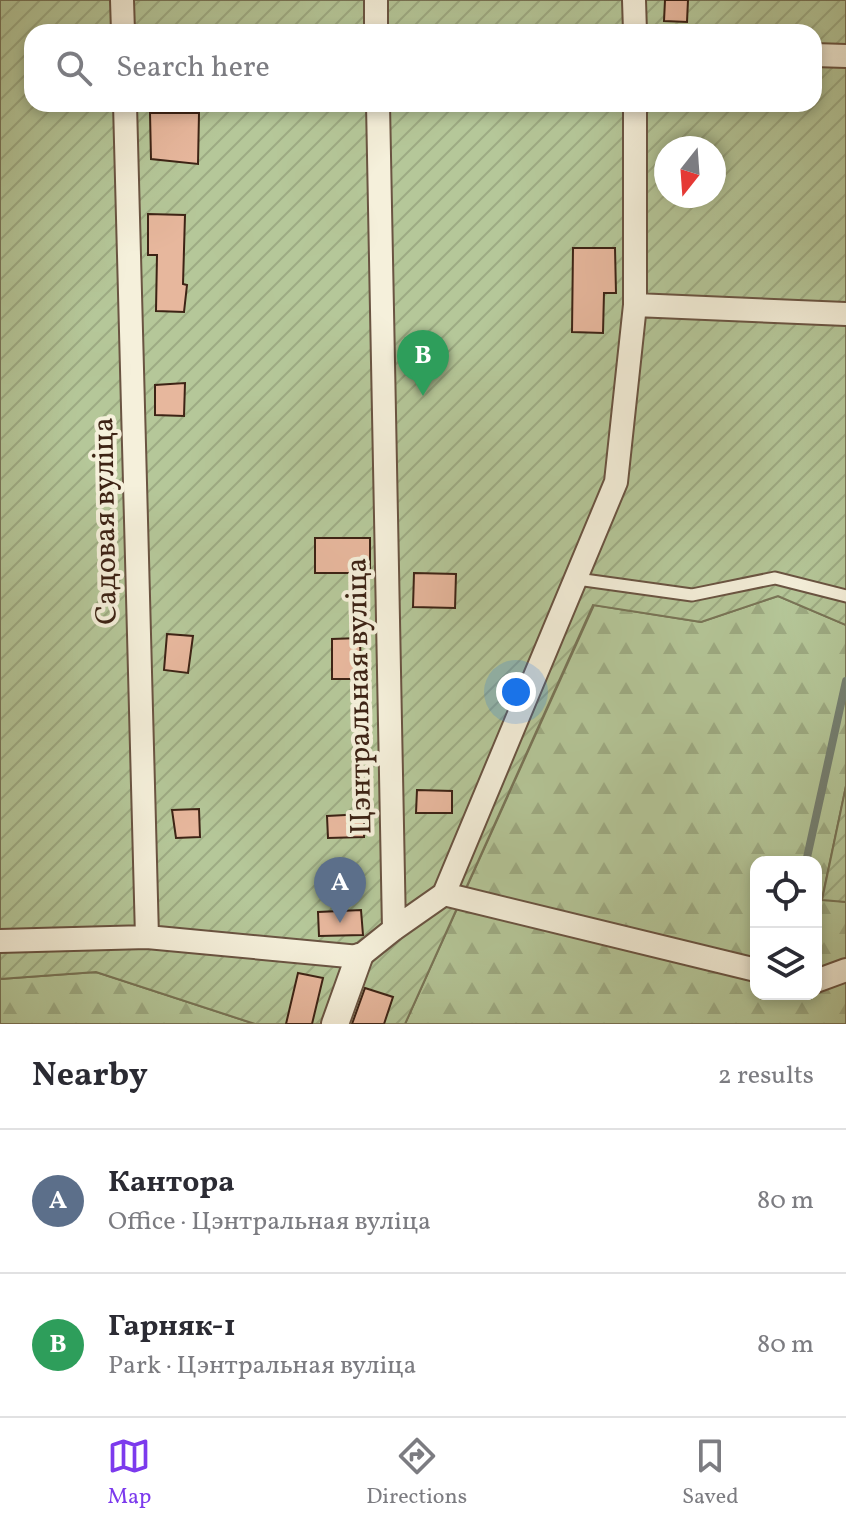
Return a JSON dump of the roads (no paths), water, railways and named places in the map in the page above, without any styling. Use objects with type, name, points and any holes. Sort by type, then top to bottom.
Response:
[{"type":"street","points":[[122,0],[123,24]]},
{"type":"street","points":[[376,0],[376,24]]},
{"type":"street","points":[[634,0],[635,24]]},
{"type":"street","points":[[822,55],[846,56]]},
{"type":"street","name":"Садовая вуліца","points":[[125,112],[147,937]]},
{"type":"street","name":"Цэнтральная вуліца","points":[[378,112],[394,929]]},
{"type":"street","points":[[335,1024],[359,957],[444,894],[616,482],[635,305],[635,112]]},
{"type":"street","points":[[635,305],[846,314]]},
{"type":"street","points":[[444,894],[750,969]]},
{"type":"street","points":[[0,941],[147,937],[359,957]]},
{"type":"street","points":[[822,979],[846,970]]},
{"type":"lane","points":[[577,579],[692,595],[775,578],[846,596]]},
{"type":"waterway","points":[[807,856],[846,681]]},
{"type":"place","name":"Гарняк-1","points":[[423,396]]},
{"type":"place","name":"Кантора","points":[[340,923]]}]
